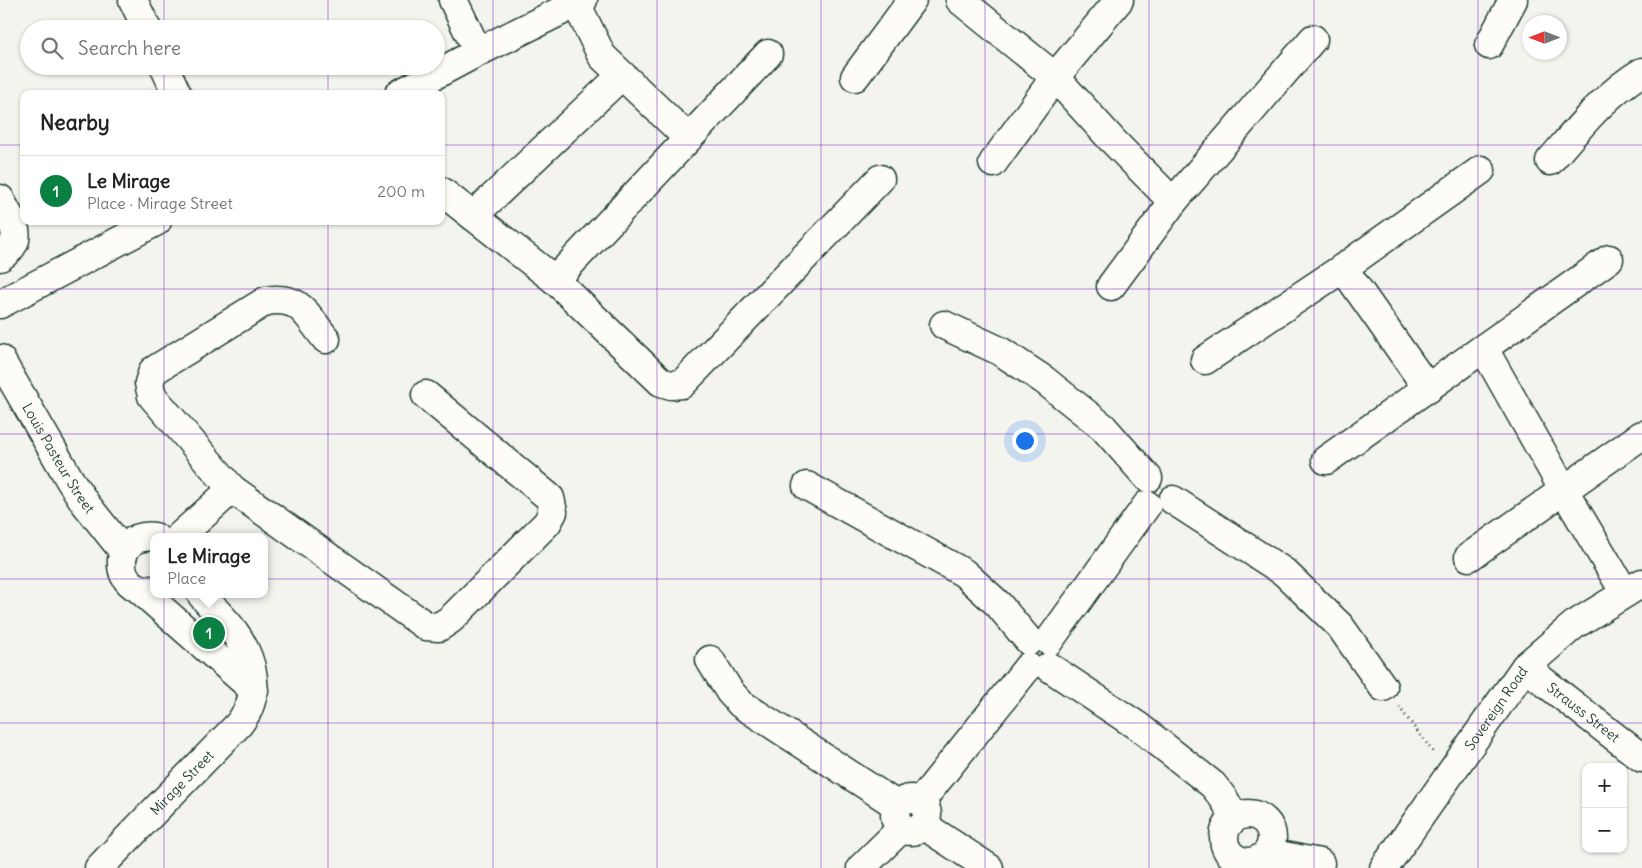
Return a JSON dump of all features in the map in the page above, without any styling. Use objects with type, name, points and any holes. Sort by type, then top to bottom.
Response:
[{"type":"street","points":[[133,0],[142,20]]},
{"type":"street","points":[[453,0],[478,52]]},
{"type":"street","points":[[856,77],[912,0]]},
{"type":"street","points":[[960,0],[1055,77],[1112,140],[1173,202]]},
{"type":"street","points":[[993,163],[1055,77],[1118,0]]},
{"type":"street","points":[[1489,45],[1513,0]]},
{"type":"street","points":[[445,70],[579,2],[602,56],[688,138]]},
{"type":"street","points":[[1110,286],[1173,202],[1313,39]]},
{"type":"street","points":[[555,280],[768,54]]},
{"type":"street","points":[[1550,161],[1592,113],[1626,82],[1642,72]]},
{"type":"street","points":[[168,75],[175,90]]},
{"type":"street","points":[[407,90],[435,75]]},
{"type":"street","points":[[473,216],[621,76]]},
{"type":"street","points":[[1205,360],[1343,268],[1481,170]]},
{"type":"street","points":[[445,194],[555,280],[661,382],[671,385],[682,384],[880,179]]},
{"type":"street","points":[[0,199],[15,230],[16,240],[11,249],[0,257]]},
{"type":"street","points":[[0,304],[150,225]]},
{"type":"street","points":[[1326,460],[1609,259]]},
{"type":"street","points":[[1343,268],[1428,389]]},
{"type":"street","points":[[326,339],[297,303],[281,298],[266,301],[153,371],[149,383],[152,396],[232,489],[426,626],[439,627],[451,619],[547,523],[553,512],[550,498],[426,395]]},
{"type":"street","points":[[861,868],[911,815],[1160,502],[1175,492],[1174,485],[1162,475],[1154,475],[1148,478],[1103,427],[1044,380],[1000,351],[944,325]]},
{"type":"street","points":[[1484,349],[1563,489],[1633,588]]},
{"type":"street","name":"Louis Pasteur Street","points":[[0,359],[70,480],[85,503],[124,552]]},
{"type":"street","points":[[1469,557],[1642,435]]},
{"type":"street","points":[[807,486],[964,573],[998,604],[1039,654],[1139,727],[1213,785],[1235,818],[1228,824],[1224,833],[1224,843],[1227,852],[1234,859],[1252,863],[1262,859],[1268,853],[1320,863]]},
{"type":"street","points":[[183,533],[232,489]]},
{"type":"street","points":[[1160,502],[1284,572],[1340,626],[1383,688]]},
{"type":"street","points":[[146,589],[131,584],[125,577],[122,561],[124,552],[129,545],[144,536],[150,537]]},
{"type":"street","name":"Sovereign Road","points":[[1384,868],[1525,667],[1574,625],[1633,588]]},
{"type":"street","points":[[156,598],[254,690]]},
{"type":"street","points":[[205,598],[244,646],[250,664],[254,690]]},
{"type":"street","points":[[710,660],[730,692],[741,704],[989,868]]},
{"type":"street","name":"Strauss Street","points":[[1525,667],[1642,758]]},
{"type":"street","name":"Mirage Street","points":[[99,868],[240,724],[249,708],[254,690]]},
{"type":"path","points":[[1383,688],[1433,753]]},
{"type":"place","name":"Le Mirage","points":[[209,633]]}]
